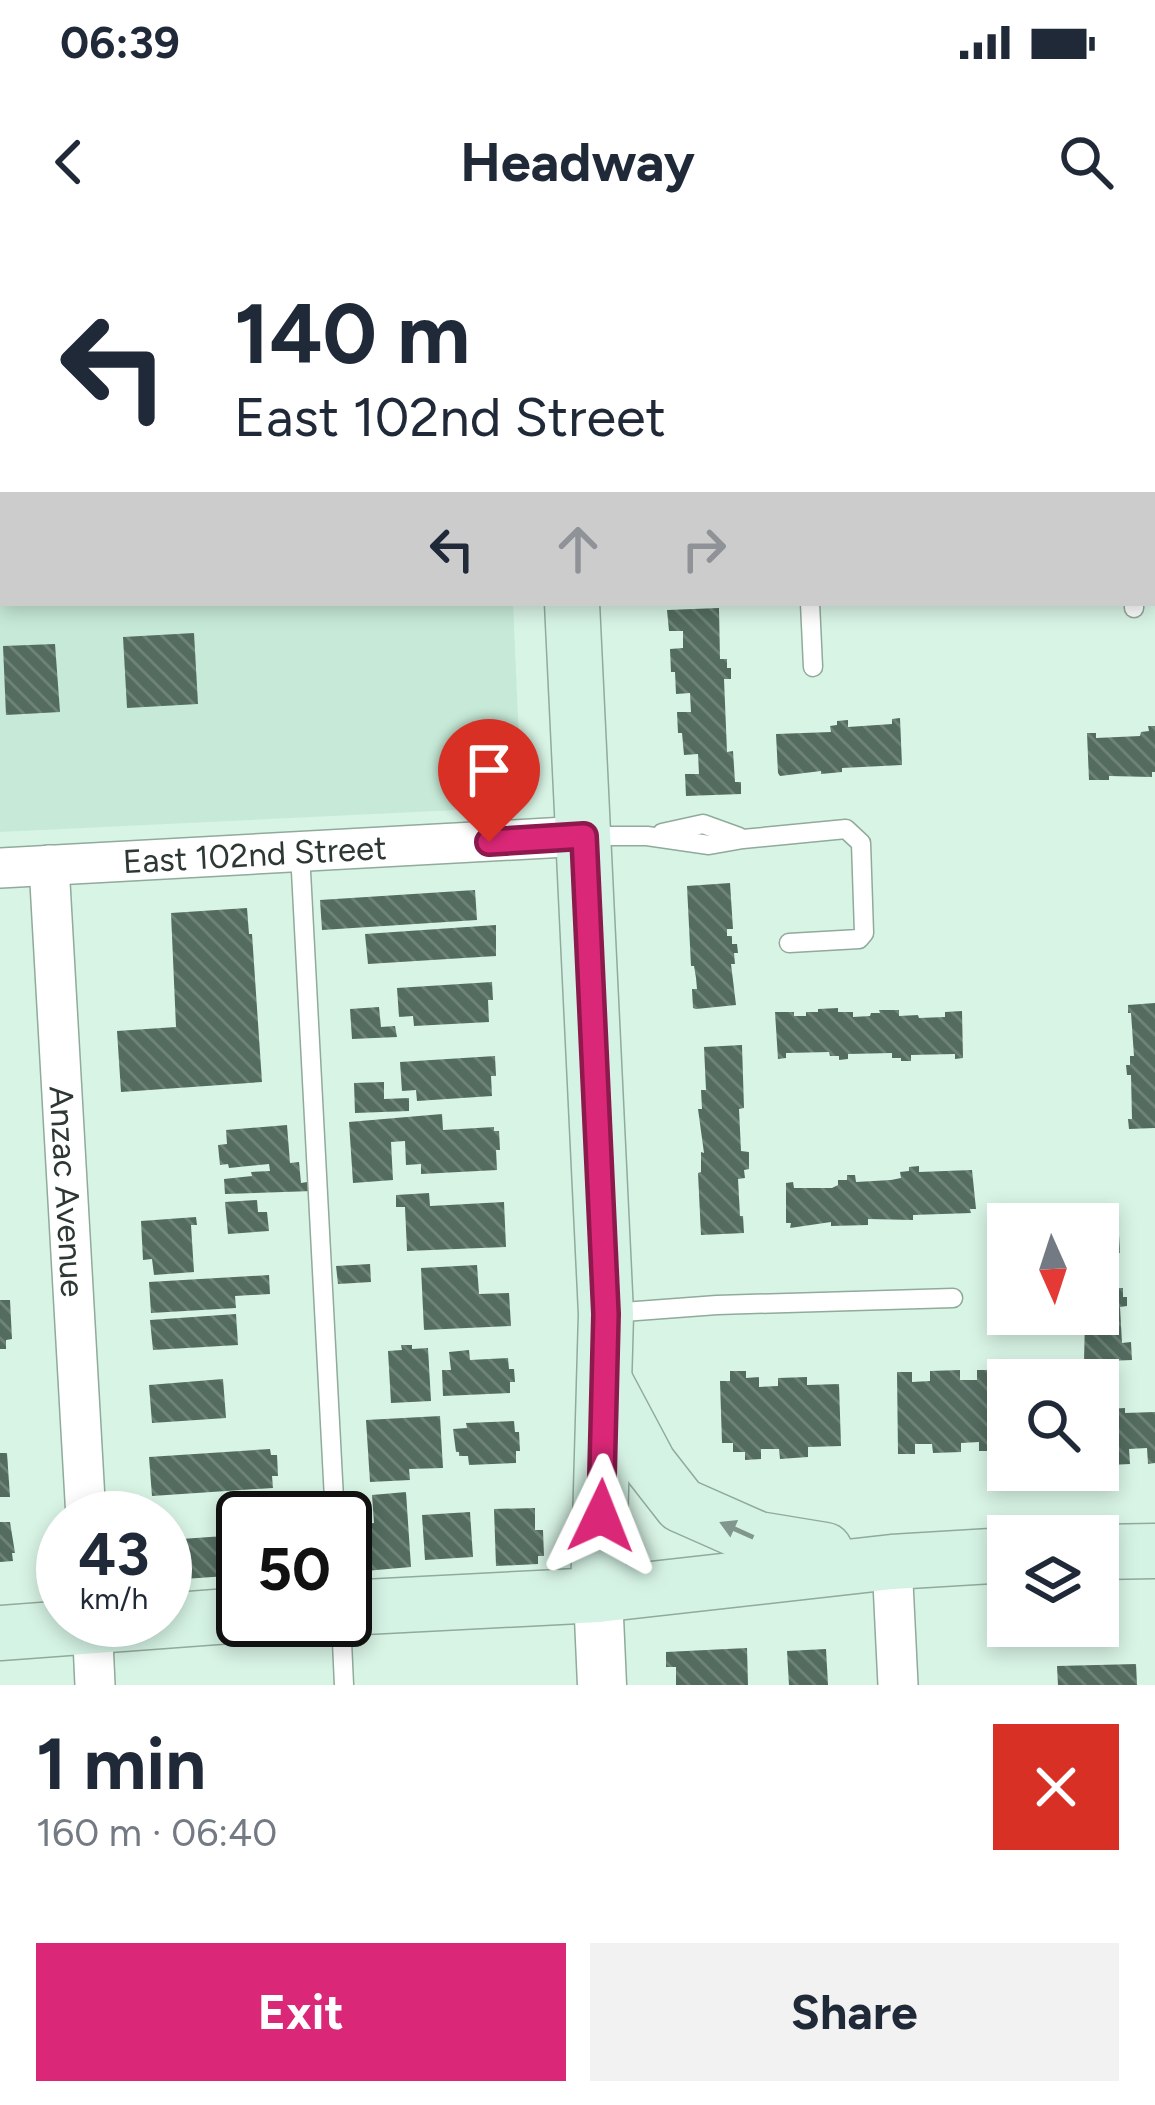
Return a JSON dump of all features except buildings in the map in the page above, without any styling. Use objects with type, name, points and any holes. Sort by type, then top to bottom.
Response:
[{"type":"main road","points":[[572,606],[606,1314],[598,1595]]},
{"type":"main road","points":[[605,1381],[649,1464],[681,1505],[758,1539],[892,1562]]},
{"type":"main road","points":[[1119,1552],[1155,1551]]},
{"type":"main road","points":[[372,1607],[598,1595],[892,1562],[987,1556]]},
{"type":"main road","points":[[0,1633],[36,1629]]},
{"type":"street","name":"East 102nd Street","points":[[0,868],[584,836]]},
{"type":"street","name":"Anzac Avenue","points":[[49,866],[84,1491]]},
{"type":"street","points":[[892,1562],[898,1685]]},
{"type":"street","points":[[598,1595],[602,1685]]},
{"type":"street","points":[[93,1647],[95,1685]]},
{"type":"lane","points":[[810,606],[813,667]]},
{"type":"lane","points":[[584,836],[647,836],[703,824],[743,839],[847,829],[861,844],[864,933],[859,939],[789,943]]},
{"type":"lane","points":[[300,852],[334,1491]]},
{"type":"lane","points":[[606,1314],[717,1305],[953,1298]]},
{"type":"lane","points":[[342,1647],[344,1685]]},
{"type":"shaded area","points":[[0,606],[513,606],[522,807],[0,832]]},
{"type":"route","points":[[489,842],[584,836],[606,1314],[601,1516]]}]
